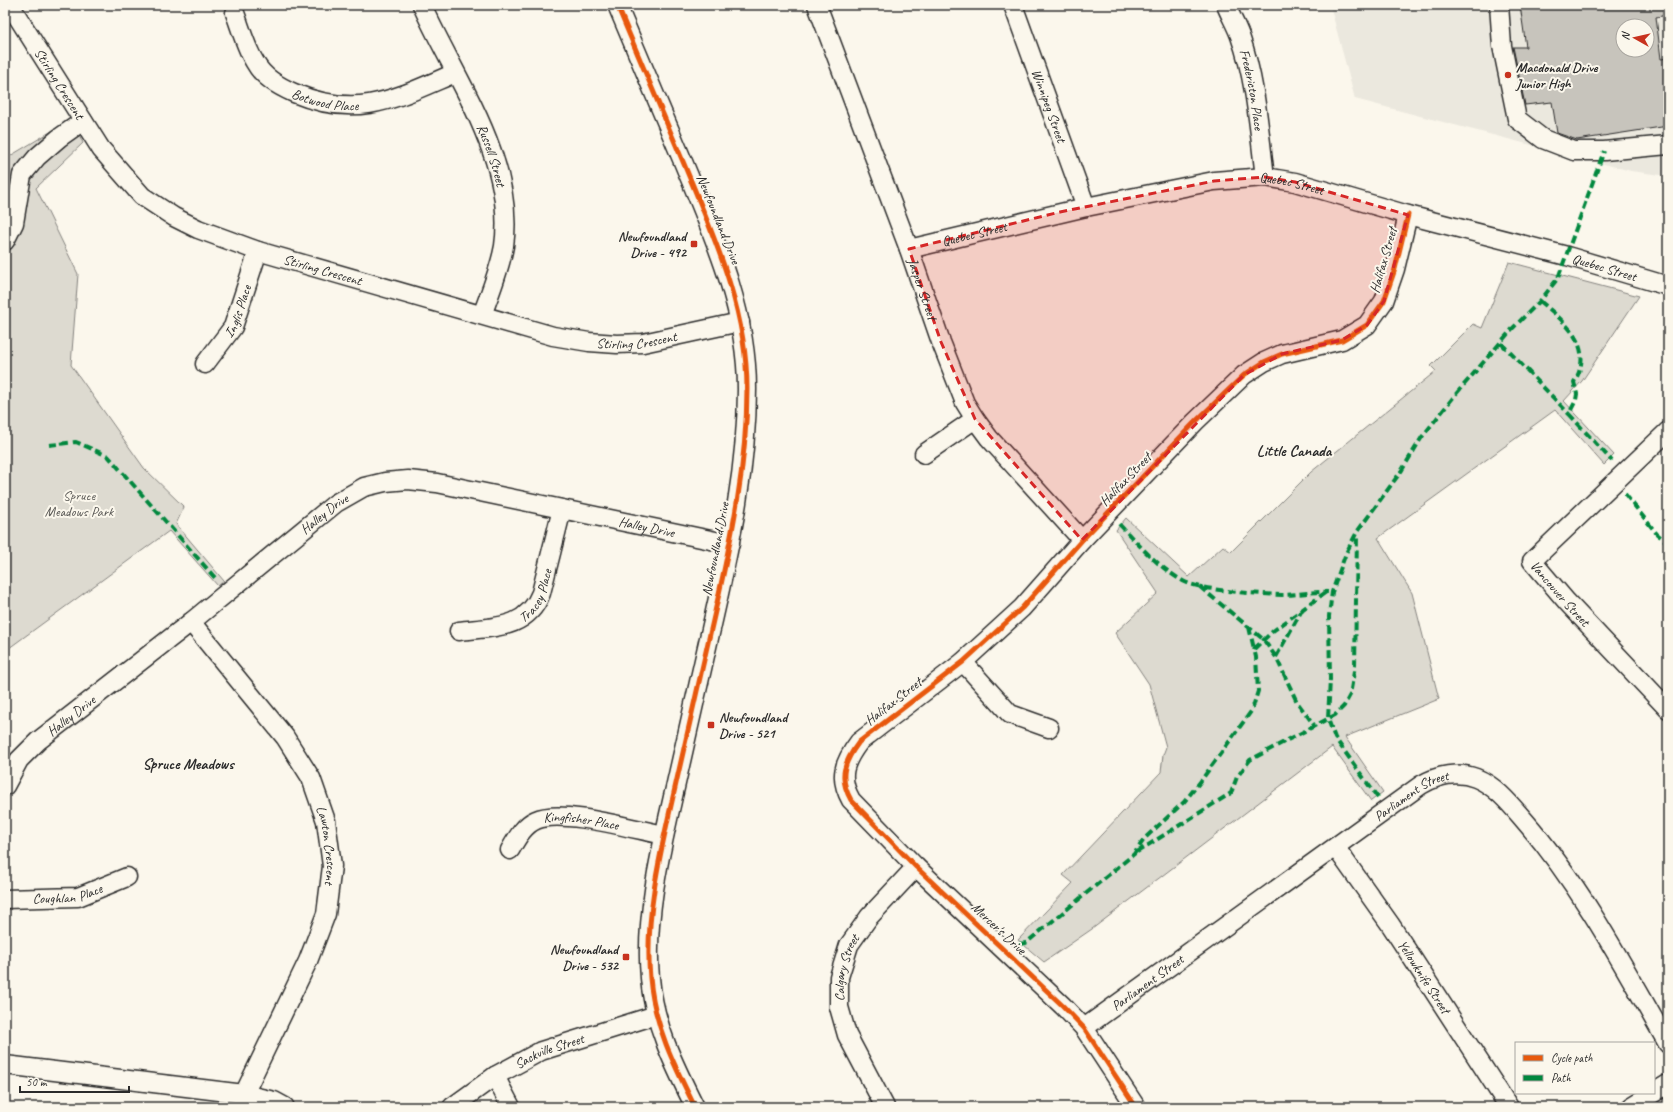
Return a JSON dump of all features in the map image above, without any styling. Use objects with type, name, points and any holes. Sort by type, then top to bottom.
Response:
[{"type":"street","name":"Stirling Crescent","points":[[10,5],[105,154],[142,196],[174,217],[198,229],[258,250],[553,336],[589,342],[617,344],[643,343],[740,322]]},
{"type":"street","name":"Russell Street","points":[[422,5],[487,138],[495,161],[504,200],[504,246],[482,315]]},
{"type":"street","name":"Newfoundland Drive","points":[[617,5],[722,258],[733,291],[740,322],[746,370],[745,436],[740,482],[730,544],[664,836],[649,936],[650,978],[656,1015],[672,1062],[695,1107]]},
{"type":"street","name":"Jasper Street","points":[[817,5],[910,249],[941,342],[965,403],[975,420],[989,438],[1082,540]]},
{"type":"street","name":"Winnipeg Street","points":[[1013,5],[1086,207]]},
{"type":"street","name":"Fredericton Place","points":[[1226,5],[1240,35],[1250,74],[1256,105],[1265,177]]},
{"type":"street","points":[[1499,5],[1502,46],[1517,119],[1543,139],[1574,151],[1604,151],[1668,145]]},
{"type":"street","name":"Botwood Place","points":[[235,13],[256,64],[264,73],[283,88],[316,101],[351,106],[388,101],[455,73]]},
{"type":"street","points":[[5,241],[14,223],[22,175],[37,157],[59,138],[83,121]]},
{"type":"street","name":"Quebec Street","points":[[910,249],[1086,207],[1214,182],[1265,177],[1295,182],[1408,216],[1567,256],[1668,286]]},
{"type":"street","name":"Halifax Street","points":[[843,772],[849,756],[860,742],[963,662],[1022,608],[1082,540],[1195,422],[1244,375],[1264,362],[1282,354],[1342,340],[1367,325],[1384,301],[1408,216]]},
{"type":"street","name":"Inglis Place","points":[[205,364],[233,327],[258,250]]},
{"type":"street","points":[[924,454],[975,420]]},
{"type":"street","name":"Vancouver Street","points":[[1668,432],[1532,561],[1566,602],[1668,709]]},
{"type":"street","name":"Halley Drive","points":[[5,786],[19,760],[38,740],[191,622],[336,503],[364,487],[385,482],[408,480],[437,484],[730,544]]},
{"type":"street","name":"Tracey Place","points":[[459,631],[512,624],[523,618],[538,603],[562,509]]},
{"type":"street","name":"Lawton Crescent","points":[[191,622],[285,737],[311,778],[326,821],[332,866],[324,921],[308,961],[244,1094]]},
{"type":"street","points":[[963,662],[1010,714],[1049,728]]},
{"type":"street","name":"Mercer's Drive","points":[[843,772],[845,789],[851,800],[916,867],[1021,965],[1084,1028],[1136,1107]]},
{"type":"street","name":"Parliament Street","points":[[1084,1028],[1336,848],[1384,811],[1433,778],[1462,775],[1477,778],[1494,789],[1548,848],[1581,896],[1668,1044]]},
{"type":"street","name":"Kingfisher Place","points":[[510,850],[520,833],[527,826],[536,820],[545,817],[573,817],[664,836]]},
{"type":"street","name":"Yellowknife Street","points":[[1336,848],[1390,924],[1509,1107]]},
{"type":"street","name":"Calgary Street","points":[[884,1107],[846,1036],[840,1007],[839,977],[849,945],[869,917],[916,867]]},
{"type":"street","name":"Coughlan Place","points":[[5,899],[78,897],[126,877]]},
{"type":"street","name":"Sackville Street","points":[[452,1107],[495,1076],[541,1051],[656,1015]]},
{"type":"street","points":[[5,1065],[244,1094],[274,1101],[285,1107]]},
{"type":"street","points":[[495,1076],[511,1107]]},
{"type":"street","points":[[1655,1092],[1668,1084]]},
{"type":"street","points":[[1631,1107],[1652,1094]]},
{"type":"highlighted area","points":[[1265,177],[1295,182],[1408,215],[1384,301],[1367,325],[1342,340],[1282,354],[1244,375],[1082,540],[975,419],[941,342],[909,249],[1060,212],[1214,181]]},
{"type":"shaded area","name":"Macdonald Drive Junior High","points":[[1330,5],[1668,5],[1668,176],[1631,171],[1355,99]]},
{"type":"green space","name":"Spruce Meadows Park","points":[[72,119],[83,143],[36,188],[78,274],[71,365],[144,468],[184,507],[176,524],[224,581],[218,586],[169,531],[5,651],[5,159]]},
{"type":"green space","points":[[1509,262],[1639,296],[1582,381],[1564,401],[1614,455],[1604,465],[1555,410],[1378,538],[1412,593],[1439,699],[1345,737],[1383,792],[1371,801],[1332,747],[1092,929],[1044,962],[1018,940],[1073,883],[1063,875],[1161,772],[1163,755],[1166,747],[1149,684],[1115,633],[1158,593],[1116,530],[1126,518],[1189,577],[1223,546],[1231,552],[1311,472],[1436,371],[1431,366],[1473,324],[1482,328]]},
{"type":"building","points":[[1520,5],[1668,5],[1668,15],[1656,17],[1661,59],[1668,58],[1668,126],[1577,140],[1557,133],[1552,102],[1525,105],[1513,47],[1526,47]]},
{"type":"marked path","points":[[1378,798],[1335,738],[1328,719],[1330,679],[1329,616],[1332,592],[1346,553],[1357,532],[1402,470],[1422,437],[1456,394],[1513,328],[1540,301],[1558,278],[1604,151]]},
{"type":"marked path","points":[[1540,301],[1568,327],[1575,336],[1580,347],[1580,369],[1574,382],[1577,394],[1576,400],[1569,414],[1612,461]]},
{"type":"marked path","points":[[1501,343],[1569,414]]},
{"type":"marked path","points":[[49,445],[76,442],[108,456],[217,580]]},
{"type":"marked path","points":[[1625,494],[1657,534],[1668,543]]},
{"type":"marked path","points":[[1119,524],[1165,569],[1183,581],[1192,584],[1216,590],[1272,595],[1328,592]]},
{"type":"marked path","points":[[1137,852],[1231,793],[1237,777],[1250,760],[1335,715],[1344,706],[1350,695],[1355,666],[1357,535]]},
{"type":"marked path","points":[[1200,587],[1263,639],[1276,657],[1297,702],[1314,725]]},
{"type":"marked path","points":[[1019,944],[1026,943],[1134,854],[1145,838],[1184,802],[1252,710],[1258,691],[1256,657],[1254,649],[1273,631],[1326,592]]},
{"type":"marked path","points":[[1276,657],[1302,610]]},
{"type":"marked path","points":[[1249,627],[1254,649]]},
{"type":"cycle path","points":[[617,5],[717,246],[735,302],[746,359],[746,418],[737,503],[720,588],[666,828],[656,878],[650,928],[650,978],[652,995],[660,1028],[695,1107]]},
{"type":"cycle path","points":[[1136,1107],[1084,1028],[1063,1006],[916,867],[851,800],[847,792],[844,777],[846,763],[859,742],[963,662],[1022,608],[1082,540],[1195,422],[1244,375],[1264,362],[1282,354],[1342,340],[1367,325],[1384,301],[1395,269],[1408,215]]},
{"type":"place","name":"Macdonald Drive Junior High","points":[[1508,75]]},
{"type":"place","name":"Newfoundland Drive - 492","points":[[694,244]]},
{"type":"place","name":"Newfoundland Drive - 521","points":[[711,725]]},
{"type":"place","name":"Newfoundland Drive - 532","points":[[626,957]]},
{"type":"district","name":"Little Canada","points":[[1294,450]]},
{"type":"district","name":"Spruce Meadows","points":[[188,763]]}]
